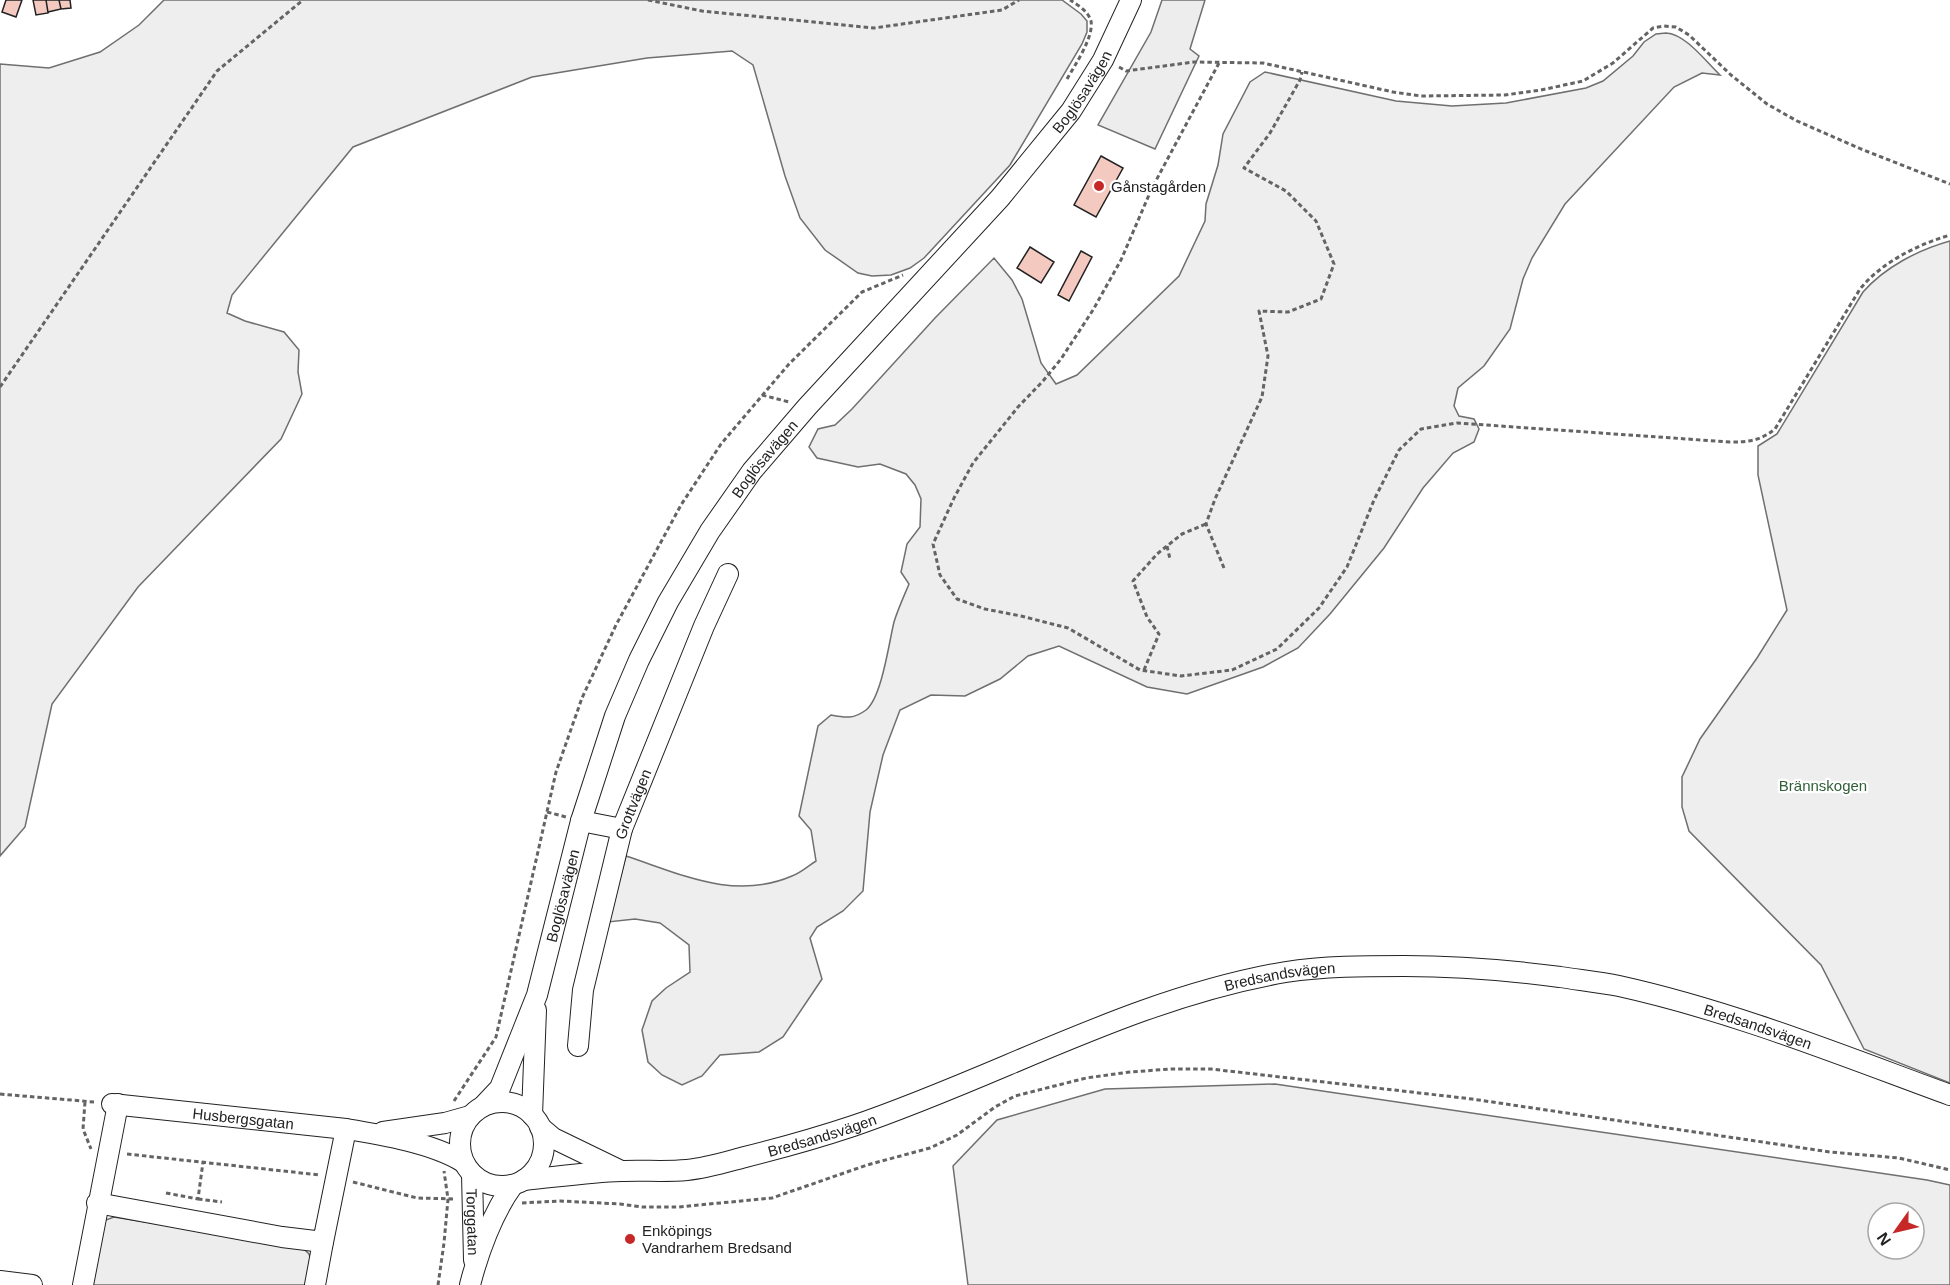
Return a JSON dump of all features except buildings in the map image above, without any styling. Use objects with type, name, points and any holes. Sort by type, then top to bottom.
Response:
[{"type":"street","name":"Boglösavägen","points":[[477,1110],[500,1088],[537,995],[581,821],[615,716],[639,660],[668,602],[710,531],[753,471],[807,407],[999,198],[1071,111],[1103,60],[1131,0]]},
{"type":"street","name":"Grottvägen","points":[[578,1046],[583,990],[622,829],[704,626],[728,574]]},
{"type":"street","points":[[581,821],[622,829]]},
{"type":"street","name":"Bredsandsvägen","points":[[519,1183],[621,1171],[690,1170],[783,1148],[854,1126],[1096,1028],[1215,987],[1288,972],[1366,966],[1456,966],[1516,971],[1615,985],[1695,1005],[1793,1037],[1950,1095]]},
{"type":"street","name":"Boglösavägen","points":[[536,1121],[537,995]]},
{"type":"street","points":[[477,1110],[498,1101],[511,1102],[523,1107],[553,1138],[621,1171]]},
{"type":"street","points":[[83,1285],[97,1203],[109,1153],[115,1104]]},
{"type":"street","name":"Husbergsgatan","points":[[115,1104],[374,1134],[442,1151],[467,1168]]},
{"type":"street","name":"Husbergsgatan","points":[[374,1134],[445,1123],[477,1110]]},
{"type":"street","name":"Torggatan","points":[[472,1277],[473,1201],[467,1168],[459,1150],[459,1140],[463,1126],[477,1110]]},
{"type":"street","name":"Torggatan","points":[[472,1277],[499,1206],[519,1183],[537,1170],[542,1161],[544,1151],[536,1121]]},
{"type":"street","points":[[315,1285],[346,1129]]},
{"type":"street","name":"Torggatan","points":[[467,1168],[481,1181],[491,1185],[500,1187],[519,1183]]},
{"type":"street","points":[[97,1203],[282,1237],[323,1242]]},
{"type":"street","points":[[0,1281],[33,1285]]},
{"type":"path","points":[[0,387],[217,71],[303,0]]},
{"type":"path","points":[[648,0],[702,11],[874,28],[1002,10],[1019,0]]},
{"type":"path","points":[[1063,87],[1090,34],[1090,19],[1084,10],[1070,0]]},
{"type":"path","points":[[1085,46],[1103,60],[1126,71],[1194,62],[1263,63],[1393,92],[1421,96],[1505,95],[1583,81],[1613,63],[1653,28],[1676,27],[1689,35],[1731,75],[1767,104],[1797,121],[1860,149],[1950,184]]},
{"type":"path","points":[[1219,63],[1152,188],[1121,260],[1093,310],[1061,359],[1017,407],[973,463],[933,544],[940,574],[957,599],[985,609],[1068,628],[1144,671],[1182,676],[1232,670],[1277,649],[1319,608],[1347,567],[1374,500],[1399,450],[1421,429],[1457,423],[1730,442],[1758,441],[1775,429],[1869,277],[1913,249],[1950,235]]},
{"type":"path","points":[[1224,568],[1206,524],[1215,498],[1262,397],[1268,356],[1259,311],[1288,312],[1320,299],[1335,264],[1316,221],[1286,191],[1244,168],[1270,133],[1300,80],[1302,72]]},
{"type":"path","points":[[807,407],[762,395],[789,364],[862,292],[912,272]]},
{"type":"path","points":[[1144,671],[1159,634],[1147,618],[1133,580],[1157,554],[1182,534],[1206,524]]},
{"type":"path","points":[[1167,546],[1170,560]]},
{"type":"path","points":[[499,1206],[560,1201],[642,1207],[678,1207],[772,1198],[867,1165],[930,1148],[957,1136],[995,1107],[1015,1096],[1086,1078],[1171,1069],[1211,1069],[1472,1100],[1808,1149],[1899,1158],[1950,1170]]},
{"type":"path","points":[[0,1094],[115,1104]]},
{"type":"path","points":[[85,1102],[83,1129],[92,1150],[337,1178],[417,1198],[473,1201]]},
{"type":"path","points":[[198,1199],[203,1162]]},
{"type":"path","points":[[166,1192],[222,1202]]},
{"type":"path","points":[[438,1285],[448,1199]]},
{"type":"green space","points":[[164,0],[1062,0],[1087,21],[1087,32],[1010,165],[924,258],[910,268],[891,275],[872,276],[858,273],[825,250],[800,218],[785,176],[753,65],[732,51],[647,58],[532,77],[353,147],[232,295],[227,313],[245,321],[284,332],[299,350],[298,372],[302,394],[281,439],[138,587],[52,704],[25,827],[0,856],[0,64],[49,68],[100,52],[139,25]]},
{"type":"green space","points":[[1666,33],[1688,43],[1720,75],[1702,73],[1674,87],[1565,204],[1532,258],[1523,279],[1510,329],[1484,366],[1458,388],[1454,406],[1459,416],[1474,419],[1479,429],[1474,442],[1453,453],[1423,488],[1384,548],[1330,614],[1298,648],[1263,667],[1187,694],[1147,687],[1059,646],[1028,656],[1000,679],[965,696],[931,695],[900,710],[883,755],[870,812],[863,891],[843,911],[817,927],[810,938],[822,979],[783,1037],[759,1052],[720,1055],[702,1076],[682,1085],[662,1075],[648,1062],[642,1030],[652,1001],[666,988],[690,972],[689,945],[660,923],[635,919],[608,922],[626,856],[687,877],[728,885],[749,886],[770,883],[792,876],[816,861],[811,830],[799,816],[818,726],[831,715],[846,717],[858,715],[872,703],[881,682],[894,622],[909,584],[901,572],[907,544],[920,527],[921,499],[915,485],[906,474],[880,464],[858,467],[817,458],[809,447],[818,429],[835,425],[852,409],[935,318],[994,258],[1012,280],[1022,299],[1041,363],[1056,384],[1077,375],[1179,276],[1205,221],[1206,204],[1218,165],[1223,134],[1250,82],[1265,72],[1396,101],[1452,106],[1506,103],[1586,88],[1603,81],[1633,56],[1644,42],[1656,34]]},
{"type":"green space","name":"Brännskogen","points":[[1950,241],[1950,1083],[1864,1049],[1821,965],[1689,831],[1682,807],[1682,777],[1700,739],[1757,658],[1787,610],[1758,475],[1758,446],[1777,434],[1863,292],[1881,275],[1903,260]]},
{"type":"green space","points":[[1275,1084],[1927,1180],[1950,1185],[1950,1285],[968,1285],[953,1166],[997,1120],[1105,1089]]},
{"type":"shaded area","points":[[1162,0],[1205,0],[1190,49],[1199,56],[1155,149],[1098,125],[1151,32]]},
{"type":"shaded area","points":[[114,1217],[302,1247],[309,1254],[312,1263],[308,1285],[92,1285],[103,1221]]},
{"type":"place","name":"Gånstagården","points":[[1099,186]]},
{"type":"place","name":"Enköpings Vandrarhem Bredsand","points":[[630,1239]]}]
